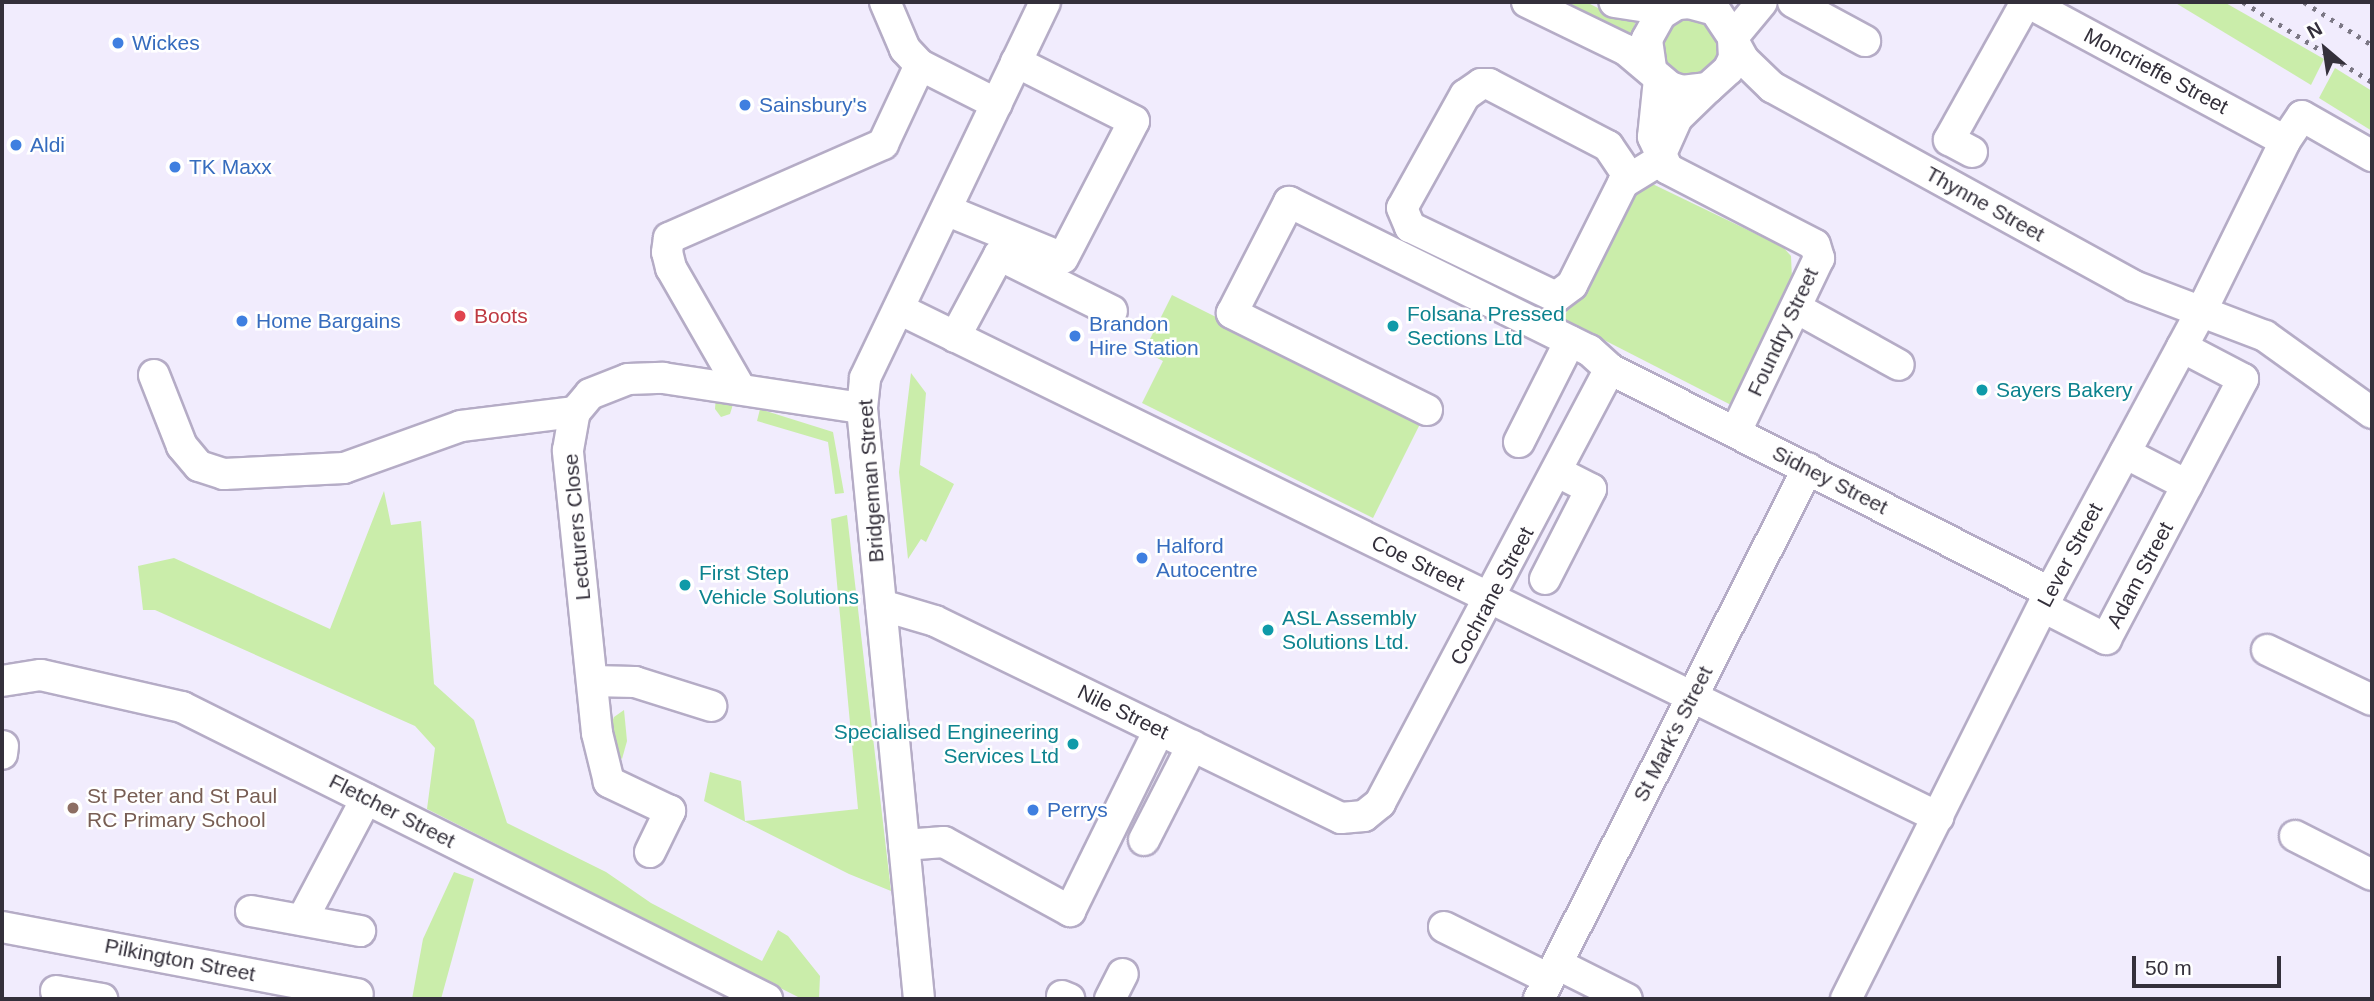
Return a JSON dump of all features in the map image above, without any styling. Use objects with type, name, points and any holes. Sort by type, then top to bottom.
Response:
[{"type":"street","points":[[885,2],[905,49],[920,65],[997,104]]},
{"type":"street","name":"Bridgeman Street","points":[[919,999],[862,408],[865,378],[1045,2]]},
{"type":"street","name":"Thynne Street","points":[[1527,2],[1626,50],[1655,74],[1682,91],[1714,85],[1773,87]]},
{"type":"street","name":"Thynne Street","points":[[1614,2],[1687,4],[1715,10],[1744,60],[1773,87],[2134,286],[2265,336],[2372,413]]},
{"type":"street","points":[[1629,177],[1608,146],[1489,84],[1480,84],[1465,94],[1402,208],[1410,227],[1556,297],[1572,285],[1629,177],[1662,157],[1677,118],[1714,85],[1734,58],[1734,40],[1762,2]]},
{"type":"street","points":[[1793,2],[1865,41]]},
{"type":"street","points":[[1972,152],[1949,140],[2026,2]]},
{"type":"street","name":"Moncrieffe Street","points":[[2026,2],[2285,141]]},
{"type":"street","points":[[1662,157],[1653,137],[1655,74],[1647,39],[1661,14],[1687,4]]},
{"type":"street","points":[[946,210],[1063,258],[1133,121],[1016,62]]},
{"type":"street","points":[[740,388],[671,268],[667,252],[669,238],[883,144],[920,65]]},
{"type":"street","name":"Lever Street","points":[[1846,999],[2046,599],[2202,310],[2285,141],[2302,116],[2372,156]]},
{"type":"street","name":"Foundry Street","points":[[1662,157],[1675,174],[1815,245],[1819,258],[1798,309],[1736,431]]},
{"type":"street","name":"Sidney Street","points":[[1427,410],[1232,313],[1289,202],[1570,341],[1610,369],[1808,468],[2046,599]]},
{"type":"street","points":[[955,337],[999,255],[1112,311]]},
{"type":"street","name":"Coe Street","points":[[899,309],[1938,817]]},
{"type":"street","points":[[1798,309],[1899,365]]},
{"type":"street","points":[[1519,442],[1570,341]]},
{"type":"street","name":"Adam Street","points":[[2046,599],[2106,639],[2243,379],[2182,347]]},
{"type":"street","name":"Cochrane Street","points":[[1364,816],[1380,803],[1492,599],[1610,369]]},
{"type":"street","points":[[154,375],[182,446],[199,466],[224,474],[344,468],[461,426],[575,412],[590,394],[628,379],[663,378],[862,408]]},
{"type":"street","name":"Lecturers Close","points":[[575,412],[568,450],[597,733],[609,782],[670,811],[650,852]]},
{"type":"street","points":[[2125,453],[2187,485]]},
{"type":"street","name":"St Mark's Street","points":[[1548,981],[1808,468]]},
{"type":"street","points":[[1545,579],[1591,489],[1557,472]]},
{"type":"street","name":"Nile Street","points":[[881,605],[935,621],[1341,818],[1364,816]]},
{"type":"street","points":[[2267,650],[2372,700]]},
{"type":"street","name":"Fletcher Street","points":[[2,681],[41,674],[169,702],[767,999]]},
{"type":"street","points":[[592,681],[635,682],[711,706]]},
{"type":"street","points":[[904,845],[944,842],[1070,911],[1159,730]]},
{"type":"street","points":[[1144,840],[1192,746]]},
{"type":"street","points":[[302,920],[366,799]]},
{"type":"street","points":[[2295,836],[2372,875]]},
{"type":"street","points":[[251,911],[360,931]]},
{"type":"street","name":"Pilkington Street","points":[[2,927],[343,994]]},
{"type":"street","points":[[1444,927],[1548,981],[1626,999]]},
{"type":"street","points":[[56,991],[102,999]]},
{"type":"green space","points":[[1546,2],[1586,2],[1618,18],[1637,19],[1628,42]]},
{"type":"green space","points":[[2174,2],[2224,2],[2324,59],[2311,85]]},
{"type":"green space","points":[[1690,17],[1712,26],[1721,48],[1712,70],[1690,79],[1668,70],[1659,48],[1668,26]]},
{"type":"green space","points":[[2335,68],[2372,91],[2372,131],[2319,98]]},
{"type":"green space","points":[[1636,176],[1783,247],[1791,256],[1792,279],[1733,406],[1563,319]]},
{"type":"green space","points":[[1172,295],[1422,420],[1373,518],[1142,403],[1163,361],[1144,351]]},
{"type":"green space","points":[[911,373],[926,393],[920,465],[954,484],[926,542],[921,539],[908,559],[899,472]]},
{"type":"green space","points":[[716,395],[734,401],[730,414],[721,417],[715,409]]},
{"type":"green space","points":[[760,409],[833,432],[844,493],[835,494],[828,442],[757,421]]},
{"type":"green space","points":[[384,491],[391,525],[421,521],[434,684],[474,720],[507,823],[606,872],[651,903],[762,961],[778,930],[788,936],[820,976],[819,999],[802,999],[427,809],[435,748],[415,726],[155,610],[143,610],[138,566],[174,558],[330,629]]},
{"type":"green space","points":[[847,515],[891,891],[849,874],[704,801],[710,772],[741,781],[745,821],[858,809],[831,519]]},
{"type":"green space","points":[[624,710],[627,741],[622,759],[604,743],[614,717]]},
{"type":"green space","points":[[454,872],[474,879],[441,999],[412,999],[423,939]]},
{"type":"railway","points":[[2243,2],[2372,82]]},
{"type":"railway","points":[[2304,2],[2372,45]]},
{"type":"place","name":"Wickes","points":[[118,43]]},
{"type":"place","name":"Sainsbury's","points":[[745,105]]},
{"type":"place","name":"Aldi","points":[[16,145]]},
{"type":"place","name":"TK Maxx","points":[[175,167]]},
{"type":"place","name":"Boots","points":[[460,316]]},
{"type":"place","name":"Home Bargains","points":[[242,321]]},
{"type":"place","name":"Folsana Pressed Sections Ltd","points":[[1393,326]]},
{"type":"place","name":"Brandon Hire Station","points":[[1075,336]]},
{"type":"place","name":"Sayers Bakery","points":[[1982,390]]},
{"type":"place","name":"Halford Autocentre","points":[[1142,558]]},
{"type":"place","name":"First Step Vehicle Solutions","points":[[685,585]]},
{"type":"place","name":"ASL Assembly Solutions Ltd.","points":[[1268,630]]},
{"type":"place","name":"Specialised Engineering Services Ltd","points":[[1073,744]]},
{"type":"place","name":"St Peter and St Paul RC Primary School","points":[[73,808]]},
{"type":"place","name":"Perrys","points":[[1033,810]]}]
